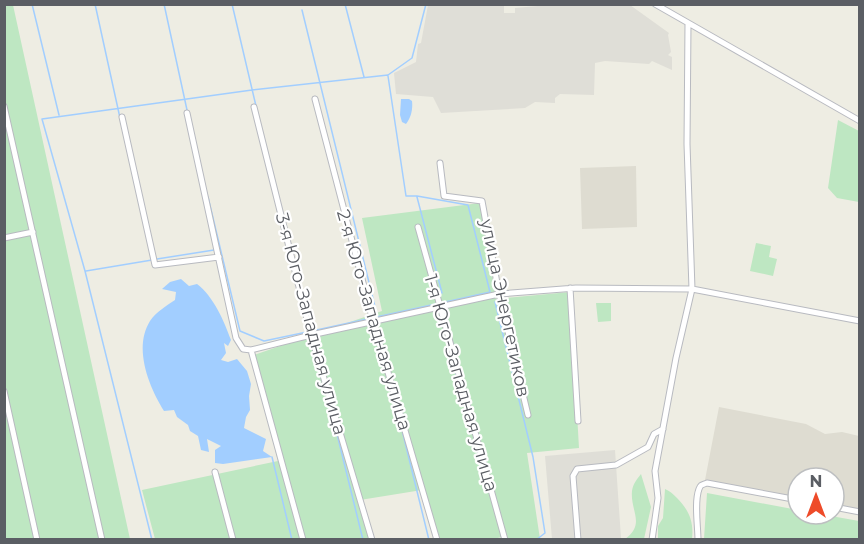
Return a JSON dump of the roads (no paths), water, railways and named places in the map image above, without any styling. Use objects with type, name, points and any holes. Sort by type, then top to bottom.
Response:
[{"type":"street","points":[[655,4],[860,121]]},
{"type":"street","points":[[652,540],[658,498],[655,471],[676,358],[692,290],[687,144],[688,24]]},
{"type":"street","name":"2-я Юго-Западная улица","points":[[315,99],[373,321],[437,540]]},
{"type":"street","points":[[4,106],[102,540]]},
{"type":"street","name":"3-я Юго-Западная улица","points":[[254,107],[311,335],[372,540]]},
{"type":"street","points":[[187,113],[236,338],[243,349],[251,350],[499,294],[570,288],[692,290],[860,321]]},
{"type":"street","points":[[122,117],[155,265],[219,257]]},
{"type":"street","name":"улица Энергетиков","points":[[440,163],[444,196],[482,201],[499,294],[528,415]]},
{"type":"street","name":"1-я Юго-Западная улица","points":[[418,227],[505,540]]},
{"type":"street","points":[[4,238],[33,232]]},
{"type":"street","points":[[570,288],[578,421]]},
{"type":"street","points":[[251,350],[303,540]]},
{"type":"street","points":[[4,392],[37,540]]},
{"type":"street","points":[[578,540],[573,476],[577,469],[616,465],[648,447],[654,434],[663,429]]},
{"type":"street","points":[[215,472],[233,540]]},
{"type":"street","points":[[698,540],[697,502],[700,487],[705,483],[786,498]]},
{"type":"water","points":[[401,99],[412,101],[411,113],[406,124],[402,122],[400,115]]},
{"type":"water","points":[[181,279],[189,286],[197,284],[203,289],[222,317],[231,340],[228,346],[224,343],[226,353],[221,360],[228,362],[237,359],[247,371],[251,384],[250,410],[244,428],[266,439],[263,451],[272,457],[223,464],[215,463],[215,450],[221,446],[207,439],[209,452],[201,450],[198,436],[177,417],[174,410],[164,411],[158,401],[145,367],[143,343],[145,332],[150,321],[158,312],[175,300],[176,292],[162,289],[170,282]]},
{"type":"waterway","points":[[32,4],[59,115]]},
{"type":"waterway","points":[[95,4],[120,118]]},
{"type":"waterway","points":[[164,4],[187,110]]},
{"type":"waterway","points":[[232,4],[256,106]]},
{"type":"waterway","points":[[345,4],[364,77]]},
{"type":"waterway","points":[[152,540],[85,271],[42,119],[252,90],[388,75],[412,58],[426,4]]},
{"type":"waterway","points":[[302,10],[377,315]]},
{"type":"waterway","points":[[388,76],[406,196],[468,205],[490,292],[441,303]]},
{"type":"waterway","points":[[208,197],[240,331],[264,341],[307,332]]},
{"type":"waterway","points":[[417,197],[442,293]]},
{"type":"waterway","points":[[157,259],[214,250]]},
{"type":"waterway","points":[[86,271],[152,260]]},
{"type":"waterway","points":[[495,302],[533,457],[545,533],[536,540]]},
{"type":"waterway","points":[[312,331],[436,304]]},
{"type":"waterway","points":[[454,367],[456,375]]},
{"type":"waterway","points":[[400,422],[429,540]]},
{"type":"waterway","points":[[336,430],[363,540]]},
{"type":"waterway","points":[[272,457],[292,540]]}]
